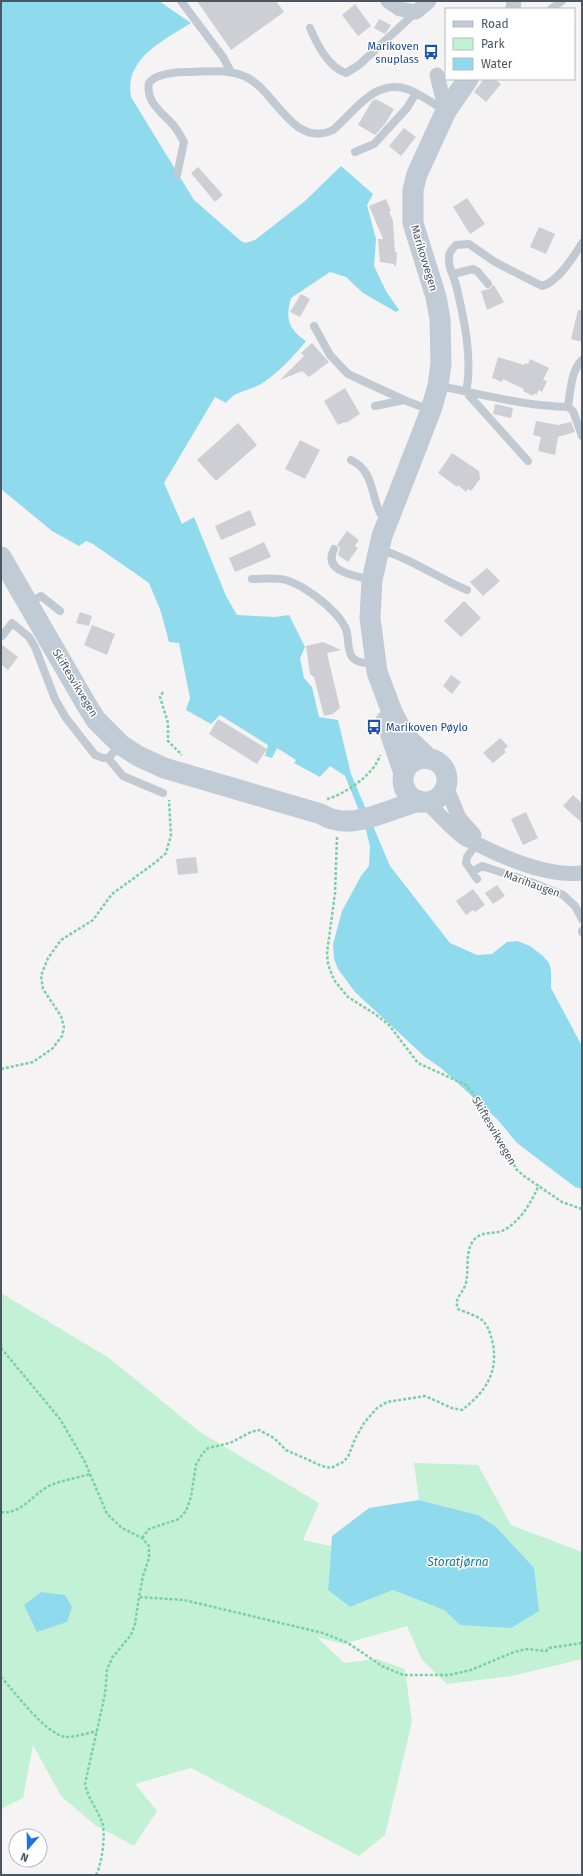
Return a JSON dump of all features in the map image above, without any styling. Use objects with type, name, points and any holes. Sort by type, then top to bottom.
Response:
[{"type":"main road","name":"Marikovvegen","points":[[429,759],[404,735],[392,712],[376,667],[370,618],[372,580],[376,558],[431,410],[438,386],[442,341],[440,319],[436,297],[418,241],[414,223],[412,207],[417,174],[446,111],[467,80]]},
{"type":"main road","name":"Skiftesvikvegen","points":[[1,557],[114,751],[138,756],[164,768],[321,814],[327,811],[339,814],[362,809],[408,792]]},
{"type":"main road","name":"Marikovvegen","points":[[376,667],[373,679],[408,792]]},
{"type":"main road","points":[[418,759],[429,759],[440,764],[445,770],[447,778],[446,786],[443,793],[438,798],[408,792],[412,762],[418,759]]},
{"type":"street","points":[[388,1],[400,9],[416,12],[429,1]]},
{"type":"street","points":[[437,75],[446,111]]},
{"type":"street","name":"Marihaugen","points":[[446,786],[459,818],[474,836],[477,843]]},
{"type":"street","name":"Marihaugen","points":[[408,792],[466,839],[477,843],[492,852],[527,865],[574,874],[582,873]]},
{"type":"lane","points":[[181,1],[223,56],[231,72]]},
{"type":"lane","points":[[552,8],[562,1]]},
{"type":"lane","points":[[310,28],[324,55],[337,68],[346,73],[365,60],[416,12]]},
{"type":"lane","points":[[177,175],[184,142],[173,125],[159,111],[148,94],[149,83],[154,78],[178,72],[231,72],[246,77],[258,86],[287,119],[296,126],[318,134],[325,134],[333,130],[359,105],[383,88],[394,86],[407,89],[446,111]]},
{"type":"lane","points":[[355,152],[374,144],[407,108],[416,94]]},
{"type":"lane","name":"Marikovvegen","points":[[466,392],[469,377],[469,360],[453,274],[449,262],[452,250],[462,243],[469,244],[495,262],[545,285],[554,279],[568,264],[582,243]]},
{"type":"lane","name":"Marikovvegen","points":[[453,274],[473,269],[478,272],[488,284]]},
{"type":"lane","points":[[314,326],[330,355],[348,374],[404,400],[431,410]]},
{"type":"lane","points":[[568,408],[574,376],[579,363],[582,360]]},
{"type":"lane","points":[[438,386],[551,407],[568,408],[573,411],[582,436]]},
{"type":"lane","points":[[466,392],[528,461]]},
{"type":"lane","points":[[375,406],[404,400]]},
{"type":"lane","points":[[351,460],[361,466],[366,473],[372,486],[381,516],[388,523]]},
{"type":"lane","points":[[334,549],[330,556],[331,561],[336,568],[344,572],[372,580]]},
{"type":"lane","points":[[388,552],[418,565],[447,582],[467,590]]},
{"type":"lane","points":[[252,580],[285,580],[306,590],[342,620],[347,629],[350,653],[353,658],[358,662],[376,667]]},
{"type":"lane","points":[[28,603],[41,596],[60,611]]},
{"type":"lane","points":[[2,636],[12,623],[29,638],[55,699],[66,718],[96,755],[103,758],[114,751],[123,776],[163,793]]},
{"type":"lane","name":"Marihaugen","points":[[477,843],[467,858],[466,863],[474,876],[482,866],[531,882],[563,895],[575,906],[582,919]]},
{"type":"path","points":[[163,692],[160,697],[168,723],[168,741],[187,759]]},
{"type":"path","points":[[339,814],[342,794],[368,775]]},
{"type":"path","points":[[1,1070],[34,1062],[52,1049],[62,1036],[64,1027],[61,1016],[42,989],[41,976],[48,958],[62,940],[93,920],[112,894],[156,862],[166,852],[171,835],[169,797],[163,793]]},
{"type":"path","name":"Skiftesvikvegen","points":[[339,814],[335,893],[327,953],[328,964],[334,980],[348,997],[389,1025],[418,1063],[466,1085],[480,1102],[506,1147],[516,1169],[562,1202],[582,1210]]},
{"type":"path","points":[[142,1538],[149,1529],[178,1519],[186,1511],[191,1497],[196,1465],[202,1454],[208,1448],[230,1443],[251,1432],[259,1430],[274,1438],[286,1450],[322,1466],[331,1468],[343,1462],[348,1457],[355,1439],[364,1423],[377,1408],[387,1402],[425,1396],[452,1408],[462,1410],[476,1399],[492,1376],[495,1358],[491,1335],[483,1320],[458,1309],[456,1304],[457,1298],[465,1286],[469,1248],[472,1242],[480,1234],[505,1230],[525,1212],[539,1185]]},
{"type":"path","points":[[1,1348],[60,1419],[85,1462],[107,1514],[122,1528],[142,1538],[149,1546],[150,1558],[143,1576],[135,1624],[126,1644],[112,1658],[107,1670],[106,1694],[85,1784],[87,1794],[102,1824],[102,1853],[99,1869],[96,1875]]},
{"type":"path","points":[[1,1512],[9,1513],[20,1509],[38,1492],[52,1485],[90,1474]]},
{"type":"path","points":[[139,1597],[184,1600],[323,1634],[348,1644],[382,1666],[403,1675],[449,1675],[471,1670],[514,1652],[527,1649],[538,1649],[542,1651],[582,1643]]},
{"type":"path","points":[[1,1677],[46,1728],[56,1734],[67,1737],[97,1731]]},
{"type":"green space","points":[[1,1293],[109,1358],[200,1432],[319,1503],[303,1540],[331,1546],[328,1590],[350,1607],[393,1590],[444,1610],[460,1625],[478,1515],[419,1500],[414,1463],[478,1465],[511,1525],[582,1552],[582,1659],[512,1676],[447,1684],[422,1660],[407,1626],[343,1644],[317,1637],[344,1663],[377,1659],[405,1669],[412,1722],[385,1835],[359,1856],[191,1768],[135,1784],[157,1811],[134,1846],[95,1825],[61,1796],[33,1745],[23,1798],[1,1809]]},
{"type":"water","points":[[1,1],[159,1],[191,23],[158,44],[140,61],[133,72],[130,83],[131,97],[194,200],[241,241],[245,243],[255,240],[305,201],[341,166],[373,194],[367,205],[376,239],[374,266],[386,291],[399,310],[396,312],[363,293],[346,277],[330,272],[291,298],[288,313],[289,322],[294,331],[306,341],[285,364],[261,384],[238,393],[226,403],[215,397],[164,483],[182,524],[194,517],[226,596],[237,615],[275,617],[289,615],[305,647],[300,658],[304,678],[312,687],[319,717],[338,720],[351,774],[390,866],[450,943],[477,955],[492,954],[507,942],[517,941],[530,946],[543,956],[549,963],[551,970],[551,988],[582,1046],[582,1189],[575,1187],[517,1143],[497,1119],[441,1068],[425,1057],[355,992],[338,969],[334,959],[333,944],[342,911],[361,876],[369,866],[370,846],[364,823],[345,776],[330,766],[320,777],[294,763],[296,760],[277,748],[272,758],[265,756],[268,745],[220,715],[211,724],[186,710],[190,698],[179,643],[169,642],[161,612],[149,583],[93,544],[86,541],[79,546],[52,531],[1,489]]},
{"type":"water","name":"Storatjørna","points":[[419,1500],[478,1515],[496,1527],[534,1568],[539,1611],[511,1628],[460,1625],[444,1610],[393,1590],[350,1607],[328,1590],[332,1536],[369,1508]]},
{"type":"water","points":[[41,1592],[65,1595],[72,1607],[67,1622],[37,1632],[24,1605]]},
{"type":"building","points":[[197,1],[276,1],[284,12],[231,50]]},
{"type":"building","points":[[355,4],[371,26],[358,36],[342,15]]},
{"type":"building","points":[[379,19],[391,25],[385,34],[374,28]]},
{"type":"building","points":[[483,80],[496,80],[501,84],[486,102],[474,92]]},
{"type":"building","points":[[376,99],[394,109],[385,124],[375,135],[358,125],[372,101]]},
{"type":"building","points":[[404,128],[416,137],[401,156],[389,146]]},
{"type":"building","points":[[198,167],[223,195],[215,202],[191,173]]},
{"type":"building","points":[[467,198],[485,224],[470,234],[453,207]]},
{"type":"building","points":[[386,199],[393,221],[395,252],[397,252],[396,266],[394,266],[394,264],[380,262],[378,239],[383,239],[369,206]]},
{"type":"building","points":[[539,227],[555,234],[546,254],[530,247]]},
{"type":"building","points":[[494,285],[504,302],[487,310],[481,291],[489,289]]},
{"type":"building","points":[[301,294],[310,299],[300,317],[290,312]]},
{"type":"building","points":[[578,310],[582,310],[582,342],[571,339]]},
{"type":"building","points":[[312,343],[329,362],[309,377],[302,371],[280,380],[304,356],[301,353]]},
{"type":"building","points":[[498,357],[524,365],[525,363],[528,364],[530,359],[549,368],[543,380],[547,381],[542,392],[539,390],[536,395],[534,393],[533,396],[523,391],[524,389],[503,379],[502,382],[492,378]]},
{"type":"building","points":[[345,388],[360,414],[346,423],[345,422],[338,425],[324,401]]},
{"type":"building","points":[[495,404],[513,408],[511,418],[493,414]]},
{"type":"building","points":[[536,421],[558,425],[571,422],[575,432],[558,437],[555,455],[538,451],[541,437],[533,435]]},
{"type":"building","points":[[238,423],[257,445],[216,481],[197,460]]},
{"type":"building","points":[[300,440],[320,450],[305,479],[285,469]]},
{"type":"building","points":[[452,453],[479,471],[480,479],[471,491],[468,489],[466,492],[458,485],[457,487],[438,473]]},
{"type":"building","points":[[250,510],[256,525],[221,540],[215,526]]},
{"type":"building","points":[[347,531],[359,540],[355,546],[358,548],[348,562],[338,555],[340,548],[337,545]]},
{"type":"building","points":[[264,542],[271,557],[235,572],[229,558]]},
{"type":"building","points":[[487,568],[500,581],[483,596],[470,582]]},
{"type":"building","points":[[464,601],[481,618],[461,637],[444,621]]},
{"type":"building","points":[[80,612],[92,616],[89,626],[76,623]]},
{"type":"building","points":[[92,625],[115,634],[107,655],[84,645]]},
{"type":"building","points":[[323,642],[341,650],[327,653],[340,708],[333,714],[324,716],[314,677],[310,674],[306,646]]},
{"type":"building","points":[[1,644],[18,657],[8,670],[1,664]]},
{"type":"building","points":[[451,675],[461,682],[452,694],[443,686]]},
{"type":"building","points":[[218,719],[267,749],[257,764],[209,734]]},
{"type":"building","points":[[500,738],[508,746],[504,750],[506,752],[493,763],[483,753]]},
{"type":"building","points":[[573,795],[582,803],[582,823],[563,806]]},
{"type":"building","points":[[526,812],[538,838],[523,845],[511,819]]},
{"type":"building","points":[[196,857],[198,873],[178,875],[176,859]]},
{"type":"building","points":[[497,885],[505,896],[493,904],[485,893]]},
{"type":"building","points":[[473,889],[485,905],[475,912],[473,910],[466,915],[456,901]]},
{"type":"place","name":"Marikoven snuplass","points":[[431,52]]},
{"type":"place","name":"Marikoven Pøylo","points":[[374,727]]}]
